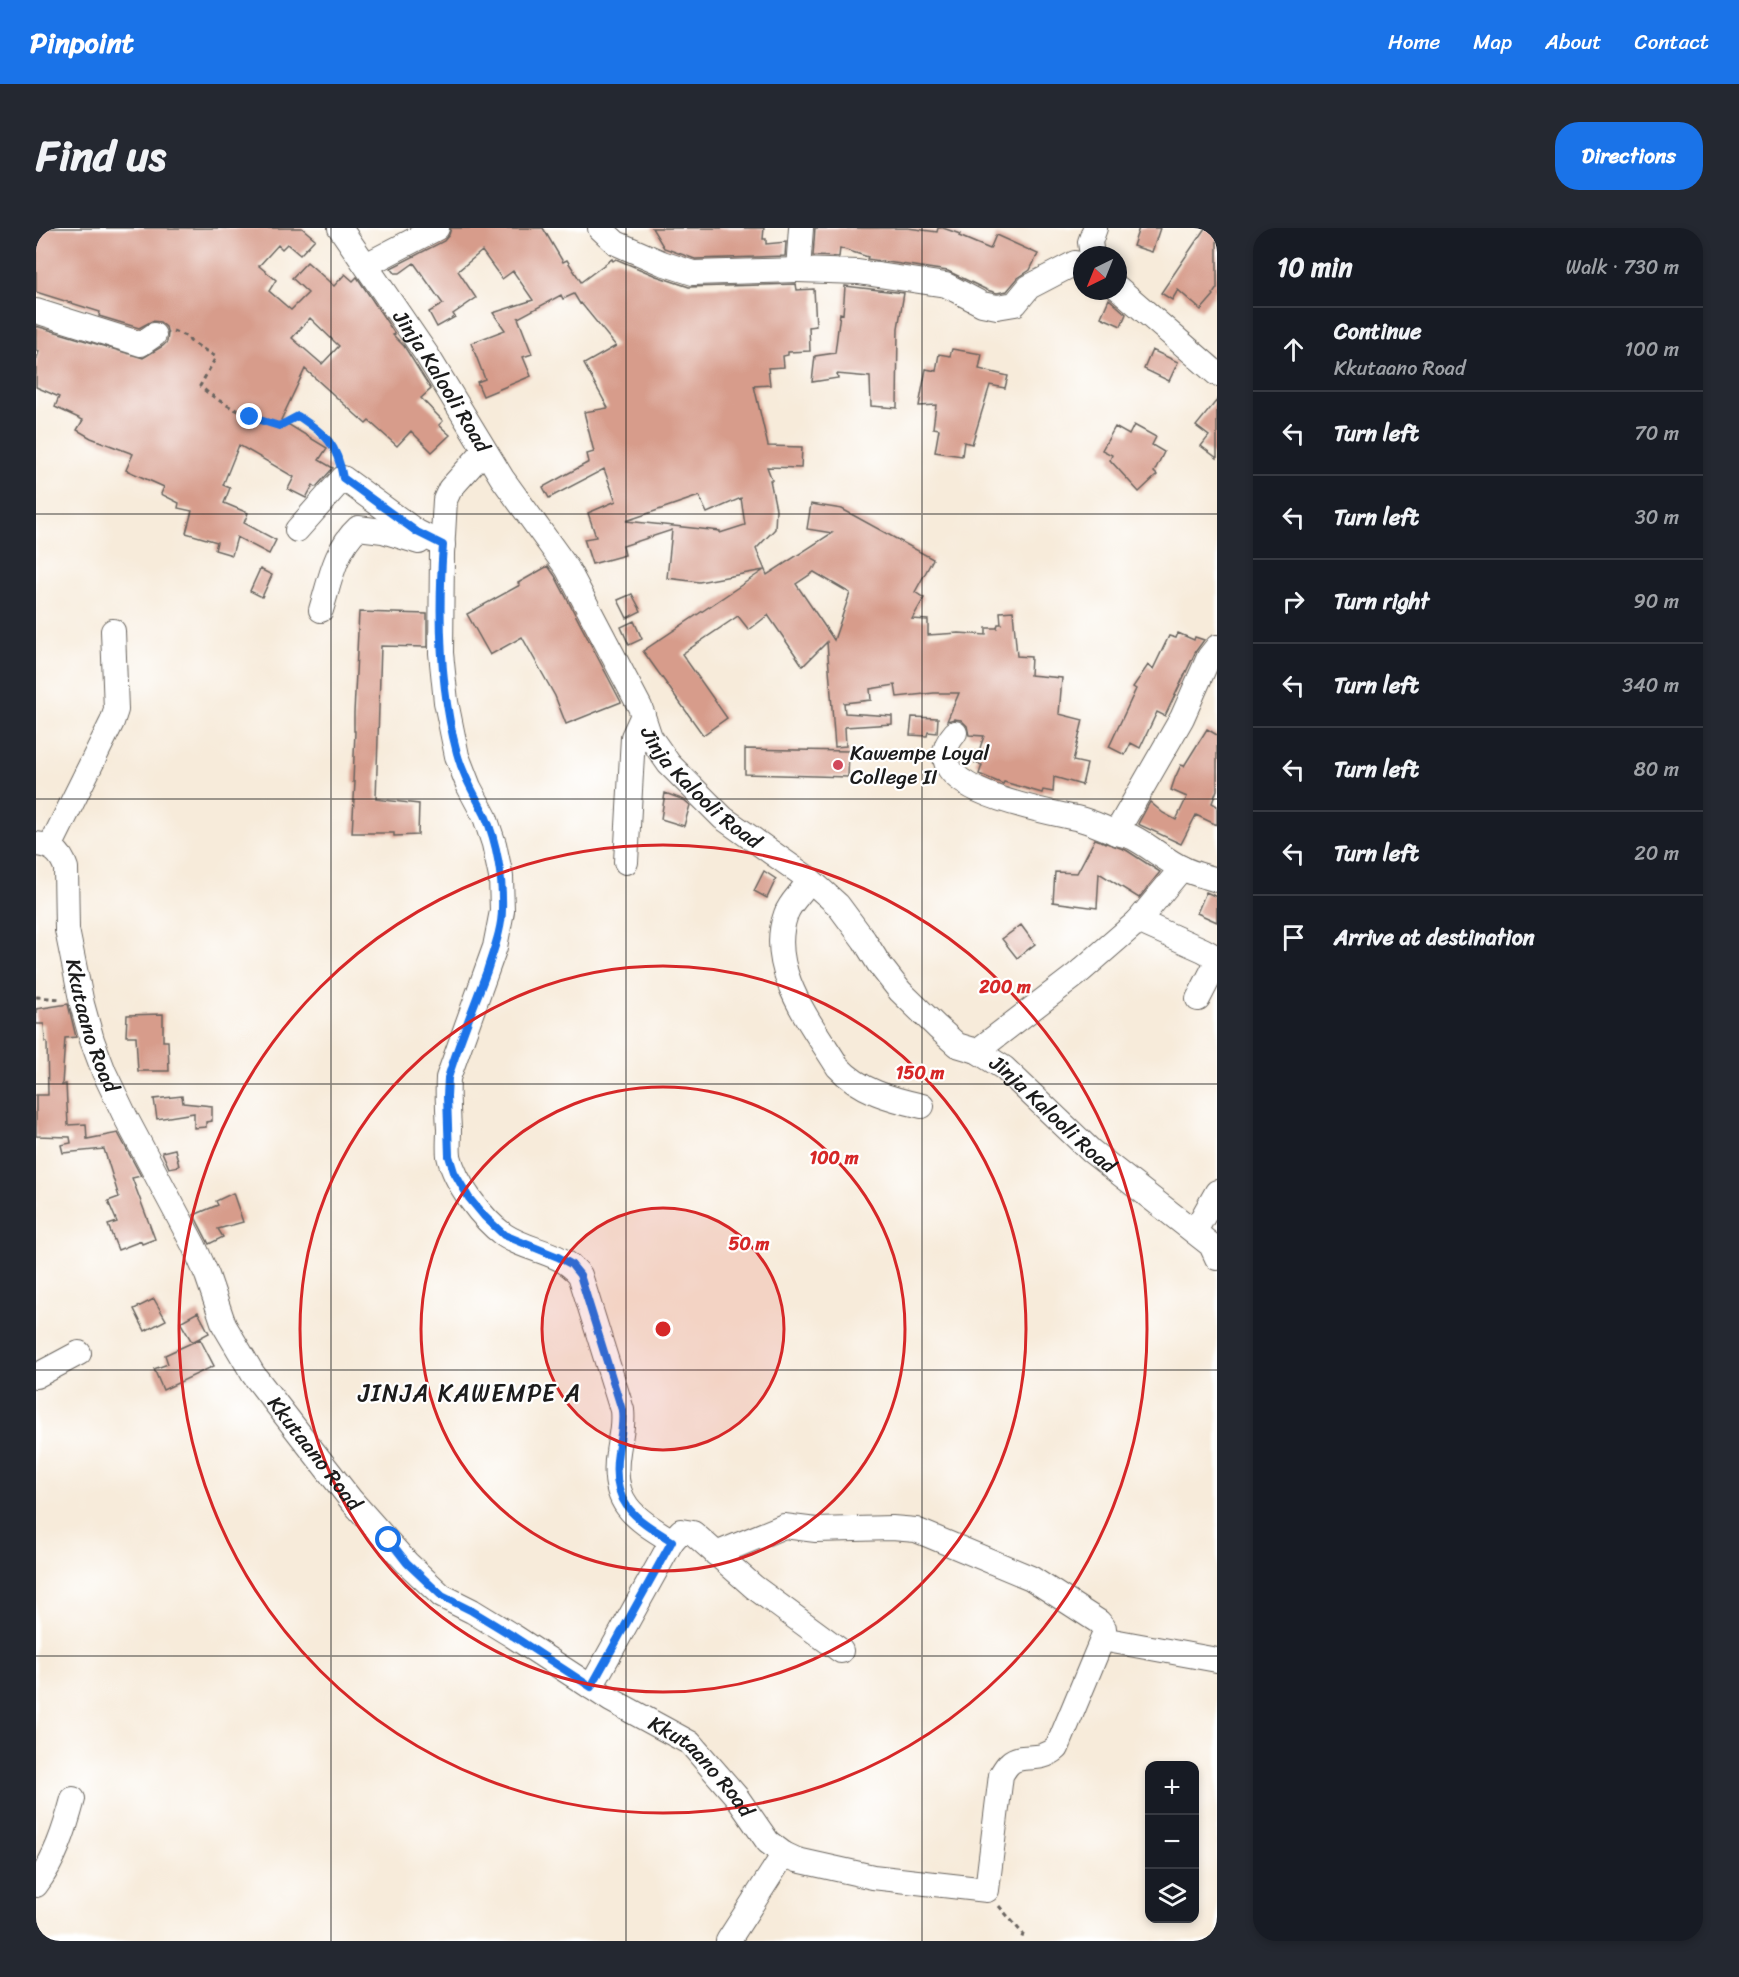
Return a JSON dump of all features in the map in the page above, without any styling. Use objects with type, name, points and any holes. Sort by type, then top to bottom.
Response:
[{"type":"street","name":"Jinja Kalooli Road","points":[[340,228],[427,355],[484,451],[567,568],[643,715],[650,737],[669,764],[723,818],[809,879],[838,905],[879,964],[919,1011],[957,1045],[977,1051],[1004,1068],[1091,1151],[1211,1245],[1217,1258]]},
{"type":"street","points":[[366,265],[437,228]]},
{"type":"street","points":[[600,228],[616,243],[662,263],[693,273],[798,270],[858,272],[946,285],[982,304],[997,307],[1015,304],[1029,287],[1073,264]]},
{"type":"street","points":[[798,270],[801,228]]},
{"type":"street","points":[[1091,246],[1095,228]]},
{"type":"street","points":[[1127,296],[1217,374]]},
{"type":"street","points":[[36,311],[141,344],[154,335]]},
{"type":"street","points":[[484,451],[450,489],[445,500],[436,542],[441,653],[446,702],[457,756],[469,787],[485,817],[494,844],[501,877],[502,911],[495,947],[448,1078],[449,1156],[454,1172],[469,1198],[504,1235],[558,1257],[571,1264],[580,1275],[622,1410],[624,1424],[616,1474],[620,1492],[628,1509],[638,1520],[672,1541]]},
{"type":"street","points":[[297,531],[343,478],[387,512],[436,542]]},
{"type":"street","points":[[321,610],[335,563],[347,538],[358,528],[383,531],[421,543],[436,542]]},
{"type":"street","points":[[43,846],[112,722],[116,710],[113,631]]},
{"type":"street","points":[[1116,833],[1182,718],[1209,657],[1217,647]]},
{"type":"street","points":[[626,862],[633,737],[643,715]]},
{"type":"street","points":[[955,733],[950,738],[944,754],[946,764],[951,773],[970,786],[1014,804],[1085,820],[1116,833],[1130,836],[1182,868],[1217,880]]},
{"type":"street","name":"Kkutaano Road","points":[[43,846],[63,858],[66,868],[71,951],[81,1004],[100,1062],[126,1118],[194,1246],[207,1275],[224,1325],[239,1354],[253,1374],[345,1493],[407,1563],[442,1596],[497,1626],[591,1687],[690,1743],[736,1796],[768,1842],[784,1854],[797,1860],[873,1877],[987,1890]]},
{"type":"street","points":[[977,1051],[1076,975],[1138,921],[1182,868]]},
{"type":"street","points":[[809,879],[785,915],[781,939],[789,984],[838,1067],[847,1076],[888,1098],[922,1106]]},
{"type":"street","points":[[1138,921],[1212,955],[1217,962],[1198,999]]},
{"type":"street","points":[[1195,1231],[1217,1192]]},
{"type":"street","points":[[36,1376],[79,1353]]},
{"type":"street","points":[[716,1554],[784,1526],[816,1530],[892,1528],[916,1530],[1031,1578],[1099,1622],[1104,1628],[1102,1639],[1056,1748],[1048,1756],[1018,1758],[1010,1762],[1001,1775],[987,1890]]},
{"type":"street","points":[[591,1687],[672,1541],[681,1531],[693,1533],[754,1587],[841,1651]]},
{"type":"street","points":[[1102,1639],[1217,1660]]},
{"type":"street","points":[[36,1885],[55,1853],[73,1799]]},
{"type":"street","points":[[728,1941],[784,1854]]},
{"type":"path","points":[[154,335],[166,327],[188,337],[190,341],[216,357],[200,386],[209,395],[250,417],[279,426],[298,416],[322,432],[339,455],[343,478]]},
{"type":"path","points":[[987,1890],[1023,1934],[1021,1941]]},
{"type":"building","points":[[36,228],[302,228],[315,239],[300,255],[287,244],[282,249],[278,245],[259,266],[276,280],[269,291],[291,310],[308,293],[292,278],[307,262],[334,286],[345,274],[353,281],[357,277],[395,334],[393,335],[404,346],[431,389],[421,398],[443,421],[439,425],[450,435],[432,452],[411,431],[397,446],[369,421],[366,424],[305,369],[281,420],[327,448],[319,460],[333,468],[316,487],[313,485],[306,498],[288,489],[294,477],[239,445],[223,485],[230,488],[224,503],[248,513],[244,523],[276,540],[269,554],[237,537],[232,555],[215,550],[217,542],[186,533],[192,511],[178,508],[179,503],[161,494],[164,487],[126,470],[133,454],[91,438],[77,430],[83,420],[55,407],[59,397],[36,387],[36,361],[39,351],[36,350],[36,326],[143,358],[167,342],[166,327],[160,322],[152,321],[139,328],[99,316],[100,312],[36,292]],"holes":[[[310,318],[339,346],[322,364],[292,338]]]},
{"type":"building","points":[[451,228],[543,228],[563,262],[567,260],[581,282],[612,259],[613,261],[616,259],[689,287],[796,284],[797,290],[814,289],[816,326],[809,327],[810,351],[788,352],[788,355],[783,356],[784,367],[768,368],[770,385],[754,386],[768,446],[802,447],[801,468],[767,467],[772,480],[770,480],[776,509],[775,529],[756,549],[767,575],[832,533],[807,529],[811,504],[842,509],[933,559],[915,592],[924,598],[912,619],[928,620],[928,635],[959,633],[986,635],[986,628],[997,628],[998,624],[1001,624],[1000,612],[1013,611],[1017,656],[1031,657],[1030,675],[1062,678],[1059,714],[1083,720],[1073,761],[1087,764],[1082,785],[1054,777],[1053,792],[1043,790],[1042,793],[1004,782],[1003,784],[979,774],[982,765],[975,763],[984,736],[969,735],[967,726],[961,720],[947,721],[959,693],[897,697],[895,685],[870,689],[871,700],[844,703],[845,713],[892,716],[892,724],[845,727],[846,746],[835,747],[827,642],[803,666],[768,615],[749,630],[738,616],[682,654],[727,718],[703,735],[643,651],[764,570],[699,582],[667,578],[672,530],[623,546],[625,555],[592,564],[584,539],[596,537],[588,513],[616,501],[604,469],[549,498],[543,487],[589,462],[587,454],[594,452],[584,412],[608,408],[584,364],[616,346],[574,294],[563,299],[561,295],[518,318],[532,354],[523,357],[531,376],[483,396],[477,382],[485,379],[471,343],[505,330],[493,313],[533,300],[513,271],[502,279],[482,251],[458,271],[476,298],[453,314],[455,317],[437,327],[429,312],[443,304],[414,263],[400,273],[395,273],[391,268],[444,241]],"holes":[[[699,496],[707,513],[741,498],[745,525],[720,533],[720,531],[626,521]],[[814,572],[850,593],[834,640],[796,584]]]},
{"type":"building","points":[[652,228],[764,228],[763,239],[766,239],[766,244],[786,242],[785,256],[695,259],[664,248]]},
{"type":"building","points":[[815,228],[908,228],[937,232],[938,228],[943,228],[990,249],[996,235],[1038,254],[1030,270],[1018,278],[1007,291],[997,293],[948,271],[867,259],[868,257],[840,248],[839,257],[813,256]]},
{"type":"building","points":[[1139,228],[1160,228],[1152,252],[1133,246]]},
{"type":"building","points":[[1205,228],[1217,228],[1217,288],[1201,310],[1178,290],[1172,300],[1161,293]]},
{"type":"building","points":[[845,286],[904,293],[898,328],[897,408],[871,406],[870,377],[837,374],[838,378],[812,382],[815,356],[835,353],[840,313],[843,314]]},
{"type":"building","points":[[1109,300],[1126,314],[1121,326],[1101,317]]},
{"type":"building","points":[[952,349],[982,354],[979,369],[1008,376],[1005,388],[990,385],[972,444],[964,442],[962,456],[935,452],[939,429],[933,428],[936,405],[919,406],[926,369],[936,371],[939,354],[950,356]]},
{"type":"building","points":[[1152,350],[1178,362],[1169,381],[1144,369]]},
{"type":"building","points":[[1217,400],[1217,458],[1201,446],[1209,436],[1196,426]]},
{"type":"building","points":[[1134,425],[1156,437],[1152,445],[1164,452],[1154,472],[1157,475],[1139,492],[1110,460],[1112,455],[1102,450],[1115,427],[1129,435]]},
{"type":"building","points":[[548,566],[621,702],[566,724],[555,696],[522,637],[490,655],[467,614],[520,585],[518,583]]},
{"type":"building","points":[[260,569],[272,575],[262,597],[250,591]]},
{"type":"building","points":[[632,594],[641,611],[627,618],[618,600]]},
{"type":"building","points":[[359,612],[427,614],[427,647],[381,646],[376,799],[419,804],[418,835],[352,833],[355,782],[353,782],[354,713]]},
{"type":"building","points":[[634,621],[642,639],[629,645],[621,627]]},
{"type":"building","points":[[1178,633],[1194,640],[1195,637],[1204,640],[1196,651],[1165,716],[1157,712],[1140,748],[1131,743],[1125,755],[1109,747],[1136,689],[1133,687],[1148,665],[1153,669],[1169,636],[1176,638]]},
{"type":"building","points":[[912,717],[938,718],[937,733],[928,732],[927,736],[910,735]]},
{"type":"building","points":[[1207,729],[1217,735],[1217,790],[1212,803],[1217,806],[1217,825],[1196,815],[1181,844],[1138,824],[1150,802],[1176,820],[1187,797],[1171,790],[1175,778],[1181,765],[1184,766]]},
{"type":"building","points":[[745,749],[849,751],[848,777],[745,774]]},
{"type":"building","points":[[665,793],[684,800],[690,805],[684,826],[661,819]]},
{"type":"building","points":[[1095,839],[1126,850],[1160,872],[1139,898],[1099,873],[1097,908],[1053,902],[1055,872],[1077,873]]},
{"type":"building","points":[[764,871],[776,879],[767,898],[754,891]]},
{"type":"building","points":[[1206,892],[1217,897],[1217,922],[1197,913]]},
{"type":"building","points":[[1021,925],[1035,944],[1017,958],[1002,939]]},
{"type":"building","points":[[68,1004],[76,1037],[65,1038],[62,1085],[66,1084],[68,1125],[86,1124],[87,1139],[118,1133],[141,1176],[132,1178],[155,1239],[142,1244],[141,1241],[118,1250],[108,1225],[117,1222],[108,1201],[119,1197],[104,1149],[63,1153],[61,1145],[71,1143],[70,1137],[36,1136],[36,1095],[48,1095],[47,1042],[45,1042],[44,1024],[36,1024],[36,1009]]},
{"type":"building","points":[[163,1014],[163,1041],[168,1041],[169,1071],[138,1071],[136,1036],[126,1036],[127,1015]]},
{"type":"building","points":[[182,1096],[183,1103],[212,1106],[212,1121],[206,1122],[206,1127],[194,1128],[194,1113],[157,1119],[154,1099]]},
{"type":"building","points":[[175,1149],[179,1166],[169,1168],[162,1152]]},
{"type":"building","points":[[233,1193],[243,1222],[218,1229],[223,1237],[209,1244],[194,1215],[218,1205],[216,1201]]},
{"type":"building","points":[[154,1299],[166,1320],[145,1331],[134,1309]]},
{"type":"building","points":[[198,1312],[209,1333],[192,1342],[180,1322]]},
{"type":"building","points":[[200,1339],[214,1366],[163,1390],[154,1369],[168,1364],[165,1355]]},
{"type":"place","name":"Kawempe Loyal College II","points":[[838,765]]},
{"type":"district","name":"JINJA KAWEMPE A","points":[[470,1393]]},
{"type":"route","points":[[250,417],[279,426],[298,416],[322,432],[339,455],[343,478],[387,512],[417,532],[443,545],[442,678],[457,756],[469,787],[485,817],[494,844],[501,877],[502,911],[495,947],[448,1078],[449,1156],[454,1172],[469,1198],[504,1235],[558,1257],[571,1264],[580,1275],[622,1410],[624,1424],[616,1474],[620,1492],[628,1509],[638,1520],[672,1541],[591,1687],[513,1636],[442,1596],[407,1563],[389,1540]]}]
